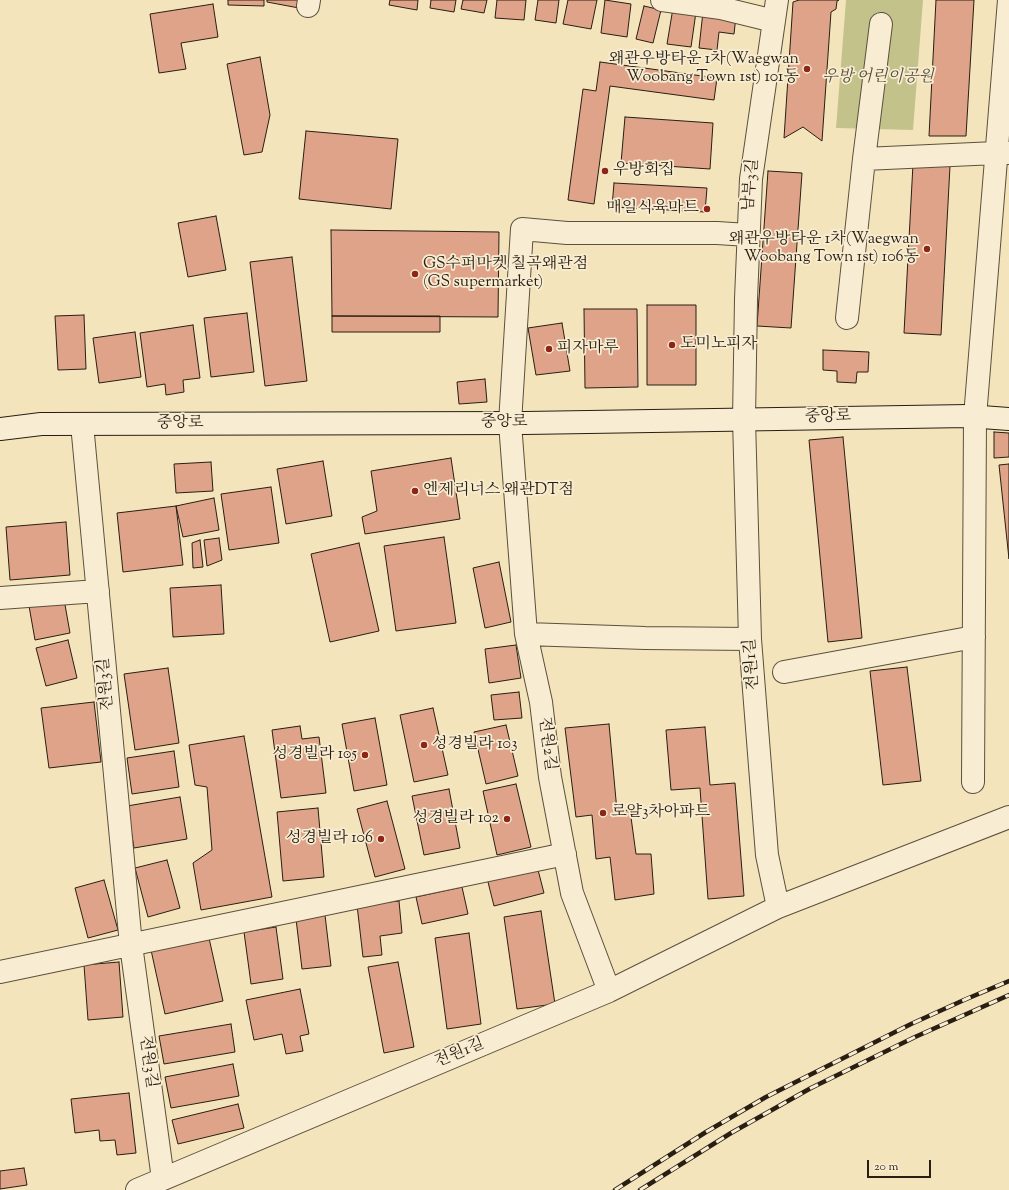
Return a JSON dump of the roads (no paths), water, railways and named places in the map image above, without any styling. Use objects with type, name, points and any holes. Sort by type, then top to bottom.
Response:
[{"type":"street","points":[[662,0],[721,8],[776,10]]},
{"type":"street","points":[[973,782],[975,417],[1002,153],[1009,0]]},
{"type":"street","name":"남부3길","points":[[744,420],[746,299],[751,178],[776,10]]},
{"type":"street","points":[[847,318],[864,160],[881,24]]},
{"type":"street","points":[[864,160],[1002,153]]},
{"type":"street","name":"전원2길","points":[[609,991],[572,893],[550,777],[541,702],[526,634],[510,423],[522,229],[567,233],[717,233],[748,235]]},
{"type":"street","name":"중앙로","points":[[0,429],[41,424],[510,423],[975,417],[1009,419]]},
{"type":"street","name":"전원1길","points":[[744,420],[750,639],[767,855],[778,907]]},
{"type":"street","name":"전원3길","points":[[82,424],[131,945],[163,1179]]},
{"type":"street","points":[[0,598],[98,591]]},
{"type":"street","points":[[526,634],[645,638],[750,639]]},
{"type":"street","points":[[784,672],[974,637]]},
{"type":"street","name":"전원1길","points":[[137,1190],[609,991],[778,907],[1009,817]]},
{"type":"street","points":[[0,972],[565,854]]},
{"type":"railway","points":[[615,1190],[706,1132],[766,1097],[911,1024],[1009,981]]},
{"type":"railway","points":[[640,1190],[731,1133],[811,1088],[915,1037],[1009,995]]},
{"type":"place","name":"왜관우방타운 1차(Waegwan Woobang Town 1st) 101동","points":[[807,69]]},
{"type":"place","name":"우방회집","points":[[605,171]]},
{"type":"place","name":"매일식육마트","points":[[707,209]]},
{"type":"place","name":"왜관우방타운 1차(Waegwan Woobang Town 1st) 106동","points":[[927,249]]},
{"type":"place","name":"GS수퍼마켓 칠곡왜관점 (GS supermarket)","points":[[415,274]]},
{"type":"place","name":"도미노피자","points":[[672,345]]},
{"type":"place","name":"피자마루","points":[[549,349]]},
{"type":"place","name":"엔제리너스 왜관DT점","points":[[415,491]]},
{"type":"place","name":"성경빌라 103","points":[[424,745]]},
{"type":"place","name":"성경빌라 105","points":[[365,755]]},
{"type":"place","name":"로얄3차아파트","points":[[603,813]]},
{"type":"place","name":"성경빌라 102","points":[[507,819]]},
{"type":"place","name":"성경빌라 106","points":[[381,839]]},
{"type":"park label","name":"우방 어린이공원","points":[[878,78]]}]
